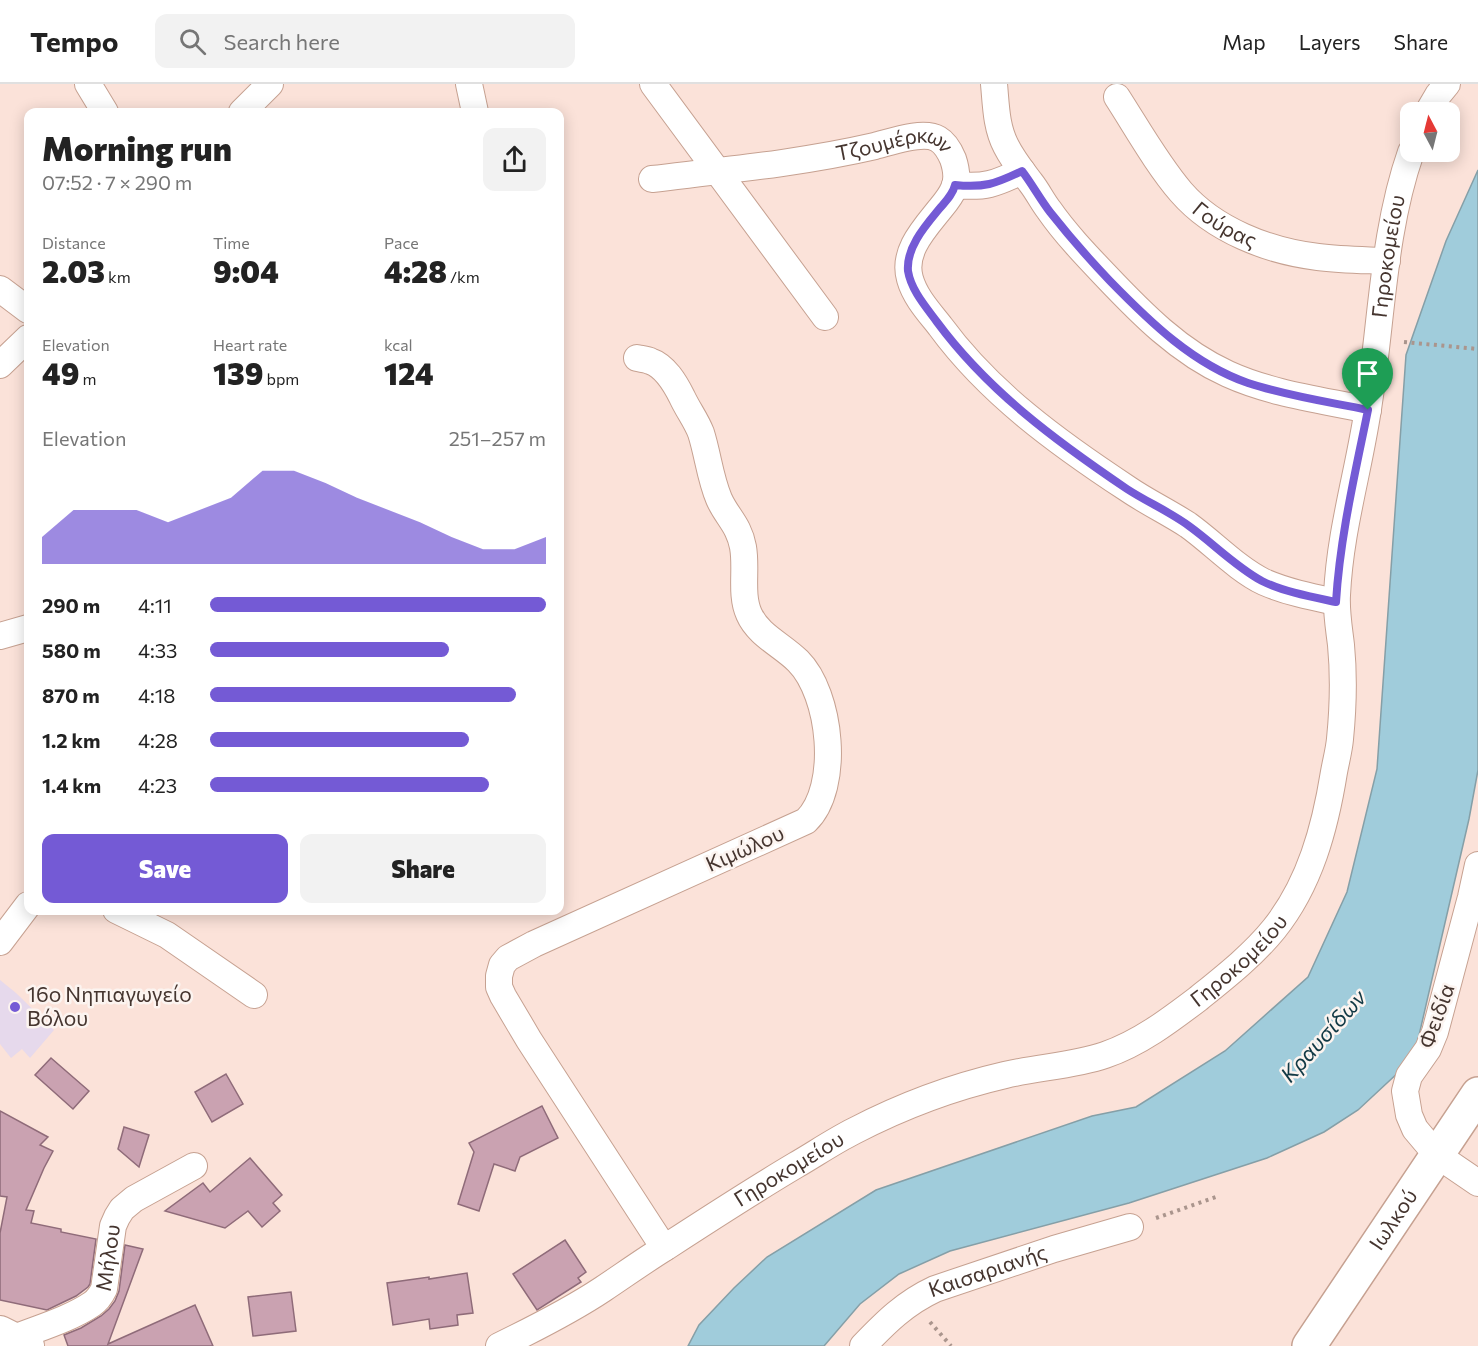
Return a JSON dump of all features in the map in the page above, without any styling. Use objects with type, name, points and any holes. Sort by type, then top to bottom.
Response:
[{"type":"main road","name":"Ιωλκού","points":[[1309,1346],[1478,1094]]},
{"type":"street","points":[[88,84],[103,108]]},
{"type":"street","points":[[246,108],[270,84]]},
{"type":"street","points":[[469,84],[475,108]]},
{"type":"street","points":[[653,84],[825,317]]},
{"type":"street","points":[[994,84],[997,117],[1005,144],[1049,211],[1093,262],[1164,333],[1197,357],[1248,383],[1368,410]]},
{"type":"street","name":"Γούρας","points":[[1117,97],[1181,192],[1214,221],[1228,230],[1262,243],[1318,258],[1386,261]]},
{"type":"street","name":"Τζουμέρκων","points":[[652,179],[781,164],[909,137],[930,136],[939,140],[948,150],[955,168],[955,185],[949,197],[916,241],[909,257],[908,272],[911,283],[923,303],[950,340],[1000,394],[1060,441],[1129,490],[1189,526],[1262,581],[1304,595],[1336,602]]},
{"type":"street","name":"Γηροκομείου","points":[[499,1346],[600,1292],[664,1248],[850,1133],[907,1106],[984,1080],[1091,1059],[1109,1054],[1138,1040],[1191,1004],[1222,979],[1252,953],[1287,912],[1309,869],[1326,820],[1340,739],[1341,647],[1336,602],[1340,557],[1376,361],[1392,224],[1408,162]]},
{"type":"street","points":[[955,185],[972,187],[992,184],[1022,171]]},
{"type":"street","points":[[0,289],[24,307]]},
{"type":"street","points":[[0,364],[24,342]]},
{"type":"street","name":"Κιμώλου","points":[[637,358],[651,361],[663,368],[694,417],[719,499],[741,537],[745,558],[745,602],[748,613],[759,628],[798,661],[806,671],[820,701],[828,741],[828,758],[821,795],[814,813],[806,821],[534,944],[508,958],[502,965],[499,987],[502,996],[664,1248]]},
{"type":"street","points":[[0,636],[24,629]]},
{"type":"street","name":"Φειδία","points":[[1478,865],[1435,1032],[1428,1048],[1410,1073],[1405,1091],[1412,1124],[1418,1133],[1437,1155],[1478,1183]]},
{"type":"street","points":[[0,942],[24,910]]},
{"type":"street","points":[[126,915],[167,935],[254,995]]},
{"type":"street","name":"Μήλου","points":[[14,1339],[93,1304],[104,1289],[113,1226],[122,1209],[134,1199],[194,1166]]},
{"type":"street","name":"Καισαριανής","points":[[863,1346],[901,1309],[929,1292],[1054,1249],[1130,1227]]},
{"type":"path","points":[[1399,342],[1478,349]]},
{"type":"path","points":[[1130,1227],[1219,1196]]},
{"type":"shaded area","name":"16ο Νηπιαγωγείο Βόλου","points":[[0,980],[54,1030],[30,1058],[22,1049],[11,1058],[0,1044]]},
{"type":"water","name":"Κραυσίδων","points":[[1478,170],[1478,770],[1469,819],[1417,1044],[1402,1069],[1358,1110],[1324,1132],[1267,1158],[1129,1203],[950,1251],[899,1274],[860,1304],[824,1346],[688,1346],[699,1325],[767,1257],[876,1190],[1092,1116],[1136,1107],[1225,1051],[1308,977],[1347,892],[1377,769],[1406,355],[1446,241]]},
{"type":"building","points":[[51,1058],[89,1091],[73,1109],[35,1075]]},
{"type":"building","points":[[226,1074],[243,1104],[212,1122],[195,1092]]},
{"type":"building","points":[[542,1106],[558,1138],[520,1157],[515,1171],[494,1164],[479,1211],[458,1204],[474,1152],[469,1143]]},
{"type":"building","points":[[0,1111],[48,1137],[40,1145],[53,1151],[26,1210],[34,1211],[31,1223],[96,1239],[88,1287],[76,1296],[47,1310],[0,1300],[0,1233],[7,1197],[0,1196]]},
{"type":"building","points":[[124,1127],[149,1135],[139,1167],[118,1149]]},
{"type":"building","points":[[250,1158],[282,1195],[273,1203],[280,1211],[262,1227],[248,1211],[225,1228],[165,1211],[203,1183],[210,1192]]},
{"type":"building","points":[[565,1240],[586,1272],[578,1278],[581,1282],[537,1310],[513,1274]]},
{"type":"building","points":[[125,1245],[143,1249],[108,1344],[195,1305],[213,1346],[68,1346],[64,1335],[101,1316],[115,1301],[119,1291]]},
{"type":"building","points":[[467,1273],[473,1313],[457,1315],[458,1325],[430,1329],[429,1319],[393,1325],[387,1283]]},
{"type":"building","points":[[291,1292],[296,1331],[253,1336],[248,1297]]},
{"type":"place","name":"16ο Νηπιαγωγείο Βόλου","points":[[15,1007]]},
{"type":"route","points":[[1022,171],[1049,211],[1093,262],[1146,317],[1182,347],[1204,362],[1248,383],[1368,410],[1345,526],[1336,602],[1280,588],[1248,572],[1189,526],[1094,466],[1000,394],[950,340],[923,303],[911,283],[908,272],[912,250],[925,227],[954,190],[955,185],[972,187],[992,184],[1022,171]]}]
